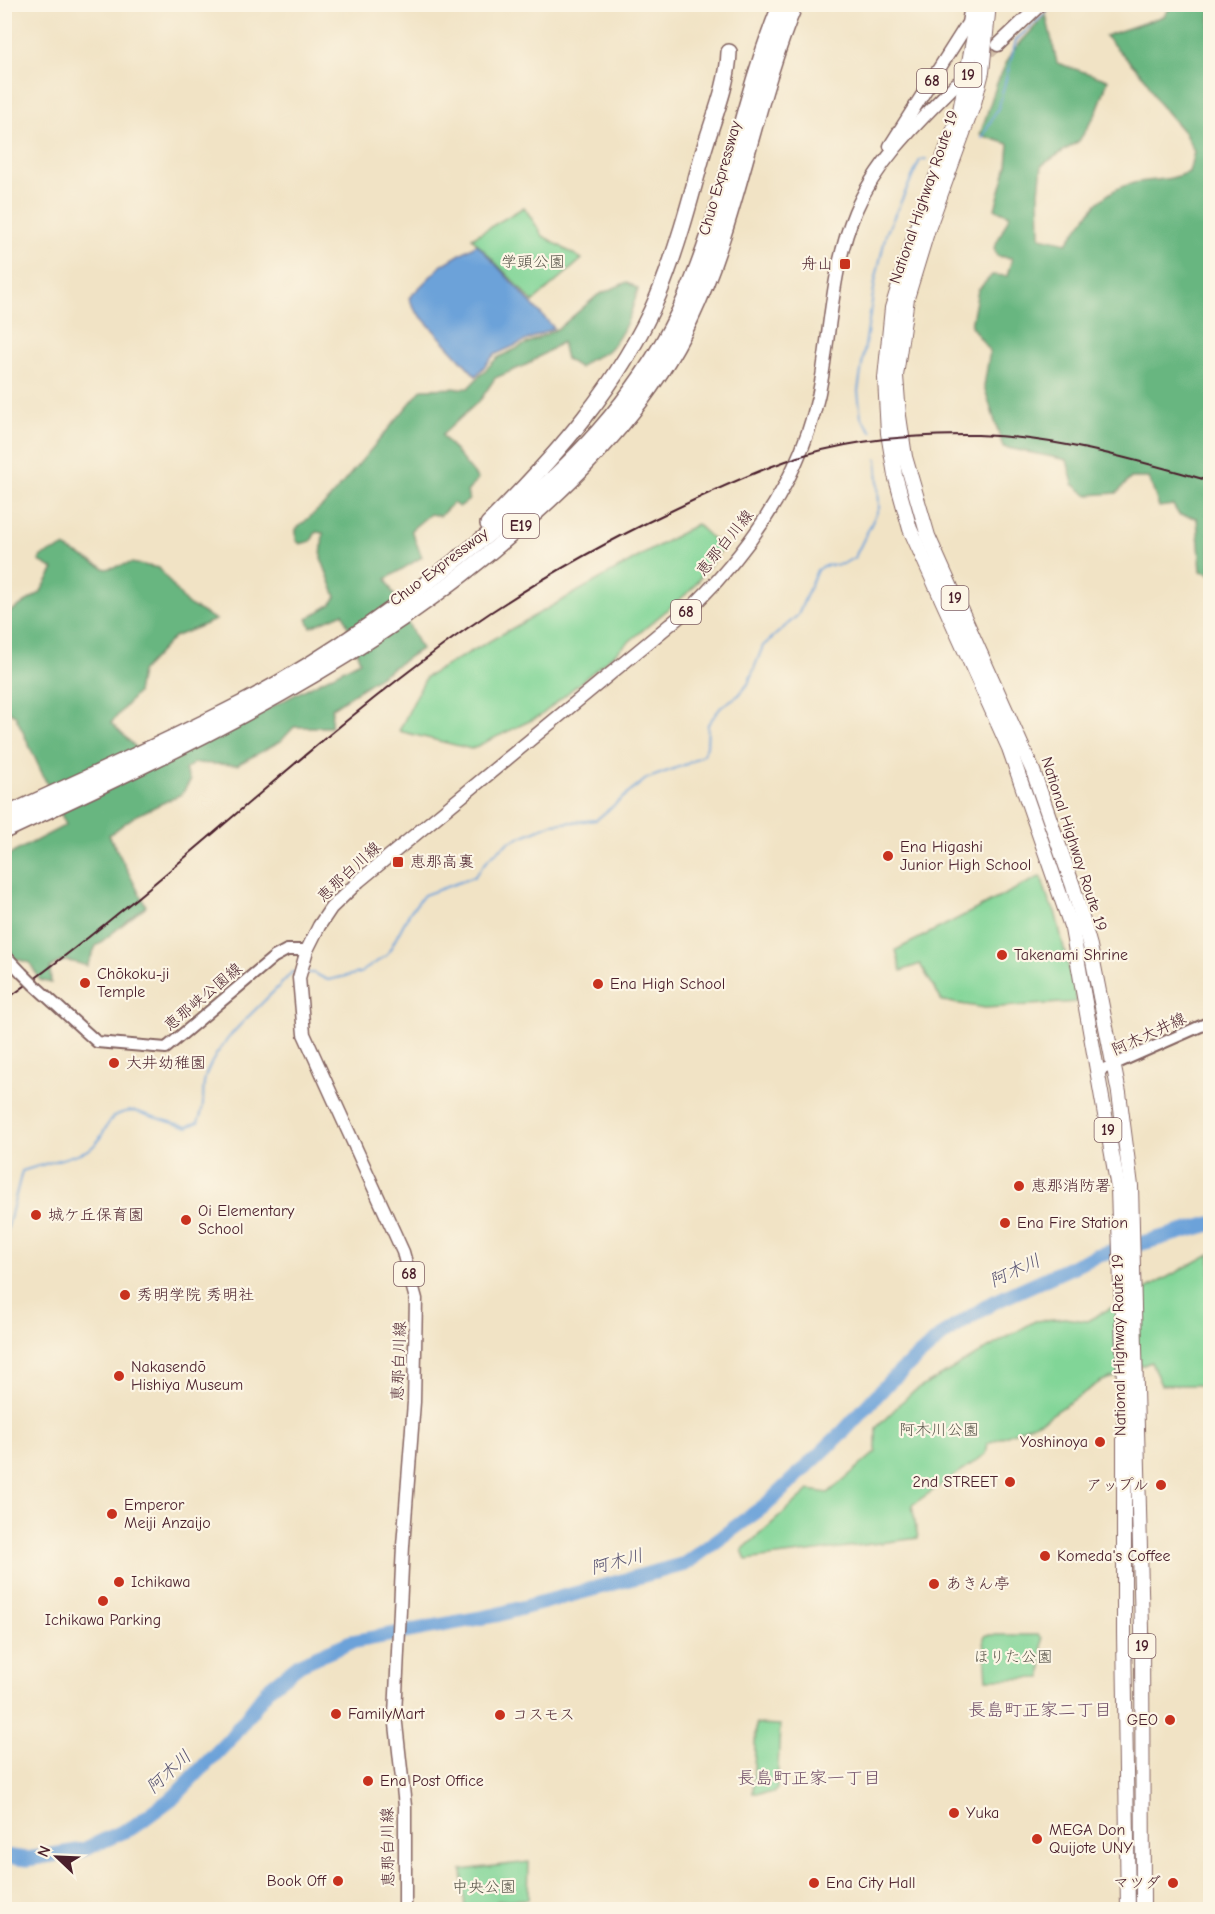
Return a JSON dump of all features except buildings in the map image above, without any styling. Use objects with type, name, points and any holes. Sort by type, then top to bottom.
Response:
[{"type":"highway","name":"Chuo Expressway","points":[[4,816],[242,703],[344,642],[433,580],[527,503],[571,461],[616,411],[649,365],[678,313],[718,205],[760,61],[781,4]]},
{"type":"highway","name":"Chuo Expressway","points":[[4,831],[247,715],[324,670],[433,598],[508,538],[580,474],[607,444],[655,382],[690,319],[719,246],[768,76],[795,4]]},
{"type":"highway","name":"National Highway Route 19","points":[[976,4],[975,30],[959,116],[917,227],[892,308],[885,378],[888,433],[910,529],[1009,747],[1052,865],[1072,929],[1099,1071],[1125,1187]]},
{"type":"highway","name":"National Highway Route 19","points":[[989,4],[982,72],[974,103],[928,229],[905,307],[896,376],[898,416],[905,457],[928,536],[1033,771],[1073,886],[1090,946],[1113,1067],[1125,1187],[1143,1910]]},
{"type":"highway","points":[[433,580],[567,440],[598,402],[640,334],[658,296],[689,204],[720,96],[729,52]]},
{"type":"highway","name":"National Highway Route 19","points":[[1128,1910],[1124,1633],[1130,1383]]},
{"type":"main road","name":"68","points":[[888,156],[891,145],[968,23],[972,4]]},
{"type":"main road","points":[[998,45],[1041,4]]},
{"type":"main road","name":"恵那白川線","points":[[405,1910],[405,1806],[395,1715],[400,1590],[414,1402],[416,1299],[403,1252],[304,1034],[300,972],[307,950],[331,908],[359,881],[688,610],[731,566],[756,535],[776,503],[800,454],[822,379],[842,246],[864,194],[888,156],[956,84]]},
{"type":"main road","name":"恵那峡公園線","points":[[4,954],[34,985],[97,1042],[166,1048],[274,957],[287,950],[307,950]]},
{"type":"main road","name":"阿木大井線","points":[[1099,1071],[1113,1067],[1210,1022]]},
{"type":"green space","points":[[1172,5],[1210,5],[1210,574],[1201,571],[1197,518],[1179,515],[1173,505],[1159,507],[1149,478],[1131,478],[1117,493],[1087,495],[1073,484],[1067,460],[1003,447],[984,386],[990,351],[971,326],[978,290],[992,275],[1007,276],[1012,258],[997,256],[994,248],[1010,215],[995,209],[1007,166],[1009,144],[980,135],[997,83],[1011,53],[1046,15],[1057,63],[1108,80],[1097,112],[1079,141],[1042,165],[1039,192],[1040,237],[1067,243],[1087,216],[1110,193],[1130,184],[1173,178],[1189,172],[1194,152],[1184,132],[1157,101],[1146,79],[1105,36],[1164,16]]},
{"type":"green space","name":"学頭公園","points":[[524,207],[543,236],[582,259],[533,302],[472,238]]},
{"type":"green space","points":[[627,282],[638,289],[623,329],[608,350],[586,362],[580,368],[566,359],[562,342],[528,364],[495,378],[481,399],[442,435],[478,479],[467,492],[469,500],[459,507],[453,503],[440,516],[430,514],[411,530],[422,557],[386,579],[421,649],[332,708],[331,727],[294,727],[281,741],[237,765],[194,763],[185,770],[190,781],[182,794],[135,816],[109,835],[146,906],[96,946],[87,966],[72,962],[59,962],[50,968],[51,983],[40,980],[30,963],[13,958],[5,950],[5,857],[66,825],[15,715],[5,709],[5,615],[40,593],[54,569],[39,561],[41,556],[64,547],[106,569],[131,563],[159,568],[186,603],[216,620],[174,637],[141,672],[137,693],[111,723],[156,767],[360,661],[343,613],[311,627],[307,619],[330,605],[336,597],[321,558],[323,533],[316,532],[311,541],[300,544],[296,540],[296,529],[326,503],[422,389],[468,388],[497,358],[559,328],[598,295]]},
{"type":"green space","points":[[697,524],[722,548],[692,589],[540,716],[471,749],[399,731],[426,677]]},
{"type":"green space","points":[[1041,876],[1049,902],[1055,911],[1077,1002],[985,1008],[942,1001],[920,964],[901,971],[896,950]]},
{"type":"green space","name":"阿木川公園","points":[[1210,1254],[1210,1336],[1207,1336],[1210,1385],[1161,1385],[1151,1362],[1100,1382],[1045,1419],[988,1443],[986,1454],[912,1505],[918,1538],[746,1560],[742,1550],[809,1490],[828,1493],[876,1452],[876,1428],[911,1393],[1035,1321],[1064,1318],[1087,1321]]},
{"type":"green space","name":"ほりた公園","points":[[986,1635],[1039,1635],[1042,1638],[1042,1678],[987,1679],[984,1638]]},
{"type":"green space","points":[[756,1724],[780,1725],[777,1789],[773,1793],[753,1793]]},
{"type":"green space","name":"中央公園","points":[[529,1862],[528,1899],[497,1901],[498,1909],[465,1909],[462,1870]]},
{"type":"water","points":[[477,244],[554,328],[494,355],[476,376],[415,310],[409,298],[442,265]]},
{"type":"waterway","points":[[982,138],[999,106],[1016,40],[1055,4]]},
{"type":"waterway","points":[[872,432],[861,417],[858,391],[875,282],[886,234],[920,160],[926,159]]},
{"type":"waterway","points":[[305,973],[313,973],[328,980],[360,973],[387,955],[410,912],[424,895],[474,877],[489,858],[509,842],[552,824],[596,820],[646,779],[687,764],[703,755],[707,746],[708,724],[722,706],[739,695],[748,684],[763,646],[798,615],[817,570],[823,566],[843,564],[855,557],[879,508],[877,459]]},
{"type":"waterway","points":[[4,1242],[22,1171],[90,1149],[101,1137],[111,1120],[124,1112],[134,1111],[187,1127],[198,1122],[201,1115],[205,1078],[223,1044],[292,972],[296,972]]},
{"type":"waterway","name":"阿木川","points":[[4,1856],[27,1859],[83,1850],[133,1827],[175,1796],[230,1739],[269,1688],[300,1664],[351,1642],[496,1615],[685,1564],[767,1504],[843,1432],[890,1381],[944,1334],[992,1303],[1096,1256],[1210,1224]]},
{"type":"tunnel","points":[[963,77],[998,45]]},
{"type":"railway","points":[[4,1001],[111,919],[368,703],[450,640],[511,599],[574,562],[638,527],[742,478],[786,461],[857,443],[905,437],[978,435],[1066,445],[1210,481]]},
{"type":"place","name":"舟山","points":[[845,264]]},
{"type":"place","name":"Ena Higashi Junior High School","points":[[888,856]]},
{"type":"place","name":"恵那高裏","points":[[398,862]]},
{"type":"place","name":"Takenami Shrine","points":[[1002,955]]},
{"type":"place","name":"Chōkoku-ji Temple","points":[[85,983]]},
{"type":"place","name":"Ena High School","points":[[598,984]]},
{"type":"place","name":"大井幼稚園","points":[[114,1063]]},
{"type":"place","name":"恵那消防署","points":[[1019,1186]]},
{"type":"place","name":"城ケ丘保育園","points":[[36,1215]]},
{"type":"place","name":"Oi Elementary School","points":[[186,1220]]},
{"type":"place","name":"Ena Fire Station","points":[[1005,1223]]},
{"type":"place","name":"秀明学院 秀明社","points":[[125,1295]]},
{"type":"place","name":"Nakasendō Hishiya Museum","points":[[119,1376]]},
{"type":"place","name":"Yoshinoya","points":[[1100,1442]]},
{"type":"place","name":"2nd STREET","points":[[1010,1482]]},
{"type":"place","name":"アップル","points":[[1161,1485]]},
{"type":"place","name":"Emperor Meiji Anzaijo","points":[[112,1514]]},
{"type":"place","name":"Komeda's Coffee","points":[[1045,1556]]},
{"type":"place","name":"Ichikawa","points":[[119,1582]]},
{"type":"place","name":"あきん亭","points":[[934,1584]]},
{"type":"place","name":"Ichikawa Parking","points":[[103,1601]]},
{"type":"place","name":"FamilyMart","points":[[336,1714]]},
{"type":"place","name":"コスモス","points":[[500,1715]]},
{"type":"place","name":"GEO","points":[[1170,1720]]},
{"type":"place","name":"Ena Post Office","points":[[368,1781]]},
{"type":"place","name":"Yuka","points":[[954,1813]]},
{"type":"place","name":"MEGA Don Quijote UNY","points":[[1037,1839]]},
{"type":"place","name":"Book Off","points":[[338,1881]]},
{"type":"place","name":"Ena City Hall","points":[[814,1883]]},
{"type":"place","name":"マツダ","points":[[1173,1883]]},
{"type":"district","name":"長島町正家二丁目","points":[[1040,1710]]},
{"type":"district","name":"長島町正家一丁目","points":[[809,1778]]}]
